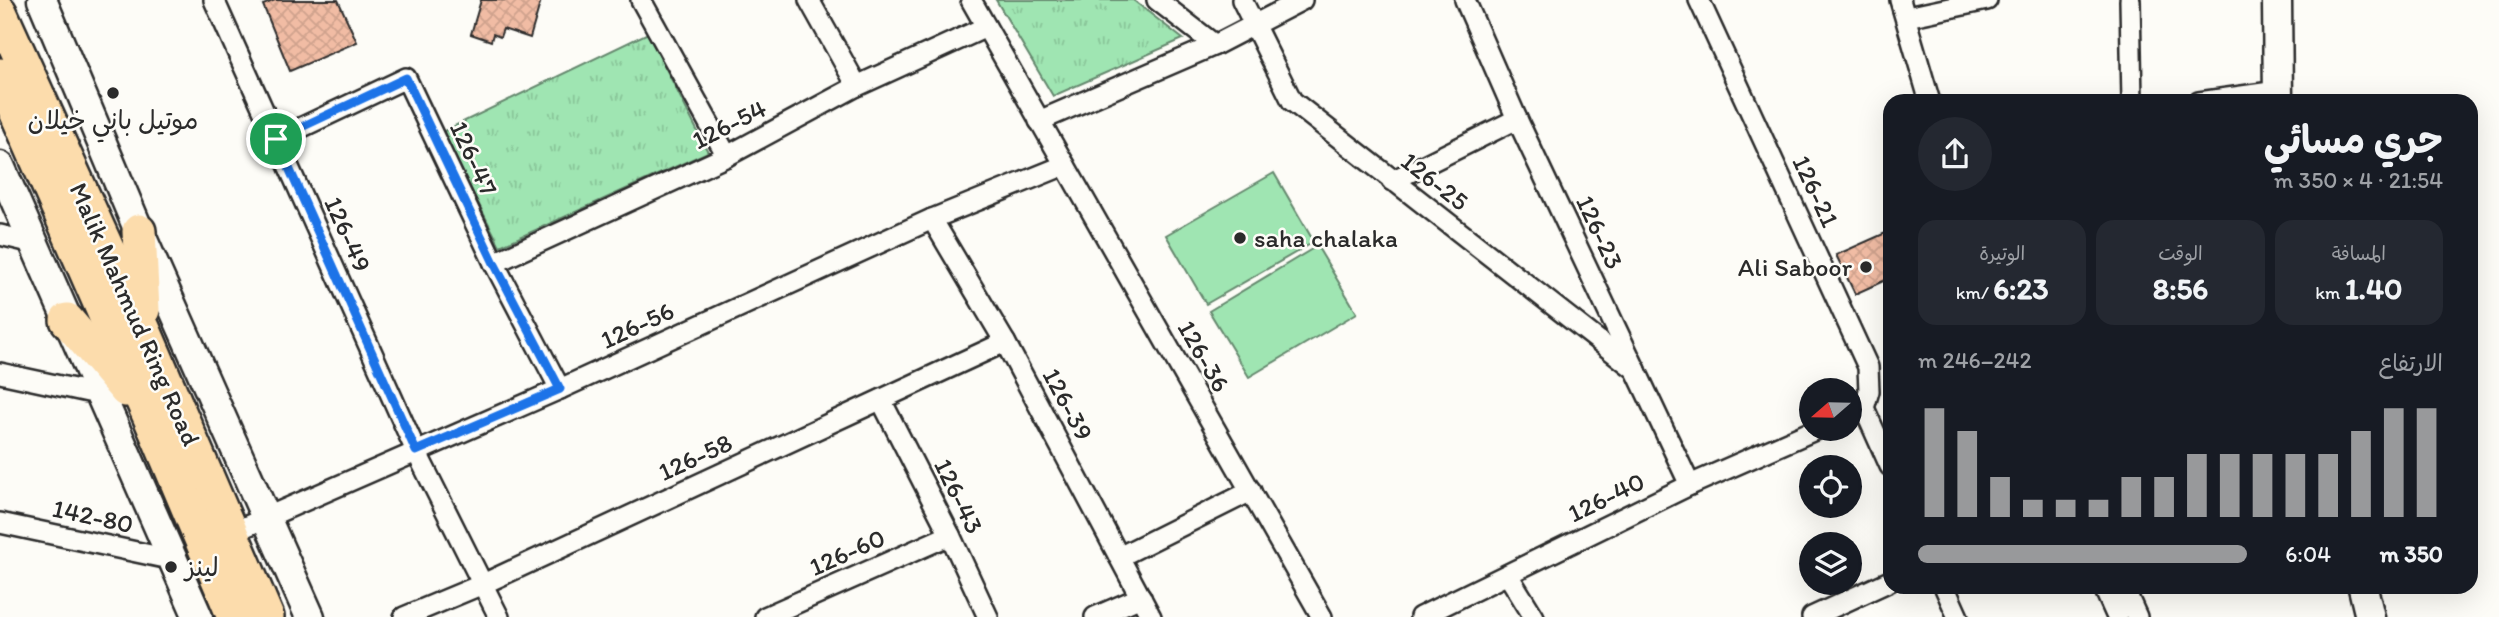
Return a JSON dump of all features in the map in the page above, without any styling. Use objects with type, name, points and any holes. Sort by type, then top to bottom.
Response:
[{"type":"highway","name":"Malik Mahmud Ring Road","points":[[0,12],[144,330],[267,617]]},
{"type":"highway","name":"Malik Mahmud Ring Road","points":[[0,75],[151,419],[234,617]]},
{"type":"highway","points":[[139,231],[144,330]]},
{"type":"highway","points":[[67,320],[151,419]]},
{"type":"main road","points":[[42,0],[139,231],[310,617]]},
{"type":"main road","points":[[2277,0],[2284,94]]},
{"type":"main road","points":[[2284,94],[2296,0]]},
{"type":"main road","points":[[0,166],[198,617]]},
{"type":"main road","points":[[2364,594],[2370,617]]},
{"type":"main road","points":[[2382,594],[2388,617]]},
{"type":"street","name":"126-49","points":[[214,0],[416,451],[499,617]]},
{"type":"street","points":[[641,0],[727,156]]},
{"type":"street","points":[[809,0],[857,86]]},
{"type":"street","name":"126-36","points":[[971,0],[1322,617]]},
{"type":"street","points":[[1157,0],[1215,45]]},
{"type":"street","name":"126-25","points":[[1242,0],[1292,101],[1636,370]]},
{"type":"street","points":[[1039,121],[1215,45],[1302,0]]},
{"type":"street","name":"126-23","points":[[1465,0],[1517,120],[1690,485]]},
{"type":"street","name":"126-21","points":[[1699,0],[1868,367],[1869,391],[1862,403]]},
{"type":"street","points":[[1928,94],[1904,9],[1987,0]]},
{"type":"street","points":[[2130,0],[2132,94]]},
{"type":"street","name":"126-54","points":[[494,263],[727,156],[857,86],[986,27]]},
{"type":"street","name":"126-47","points":[[276,139],[406,78],[494,263],[560,389]]},
{"type":"street","points":[[1392,181],[1517,120]]},
{"type":"street","name":"126-56","points":[[231,533],[560,389],[932,219],[1065,165]]},
{"type":"street","name":"126-39","points":[[932,219],[1005,342],[1151,617]]},
{"type":"street","points":[[0,235],[34,243]]},
{"type":"street","name":"126-58","points":[[404,617],[1005,342]]},
{"type":"street","points":[[0,373],[102,395]]},
{"type":"street","name":"126-43","points":[[881,400],[988,617]]},
{"type":"street","points":[[1862,419],[1883,454]]},
{"type":"street","name":"126-40","points":[[1420,617],[1690,485],[1799,437]]},
{"type":"street","points":[[1119,557],[1251,492]]},
{"type":"street","name":"142-80","points":[[0,523],[174,560]]},
{"type":"street","name":"126-60","points":[[765,617],[950,536]]},
{"type":"street","points":[[1508,575],[1534,617]]},
{"type":"street","points":[[1812,617],[1883,583]]},
{"type":"street","points":[[1948,594],[1958,617]]},
{"type":"street","points":[[2107,594],[2117,617]]},
{"type":"street","points":[[2127,594],[2137,617]]},
{"type":"street","points":[[1095,617],[1141,597]]},
{"type":"green space","points":[[996,0],[1133,0],[1183,39],[1053,96]]},
{"type":"green space","points":[[648,33],[708,152],[500,246],[442,132]]},
{"type":"green space","name":"saha chalaka","points":[[1274,173],[1314,242],[1206,304],[1166,235]]},
{"type":"green space","name":"saha chalaka","points":[[1317,246],[1357,313],[1249,377],[1209,311]]},
{"type":"building","points":[[275,0],[338,0],[357,42],[290,71],[263,5]]},
{"type":"building","points":[[481,0],[541,0],[530,38],[503,29],[500,37],[493,34],[491,41],[471,34]]},
{"type":"building","name":"Ali Saboor","points":[[1883,234],[1883,281],[1855,294],[1836,255]]},
{"type":"place","name":"موتيل باني خيلان","points":[[113,93]]},
{"type":"place","name":"saha chalaka","points":[[1240,238]]},
{"type":"place","name":"Ali Saboor","points":[[1866,267]]},
{"type":"place","name":"لينز","points":[[171,567]]},
{"type":"route","points":[[406,78],[494,263],[560,389],[416,451],[276,139],[406,78]]}]
